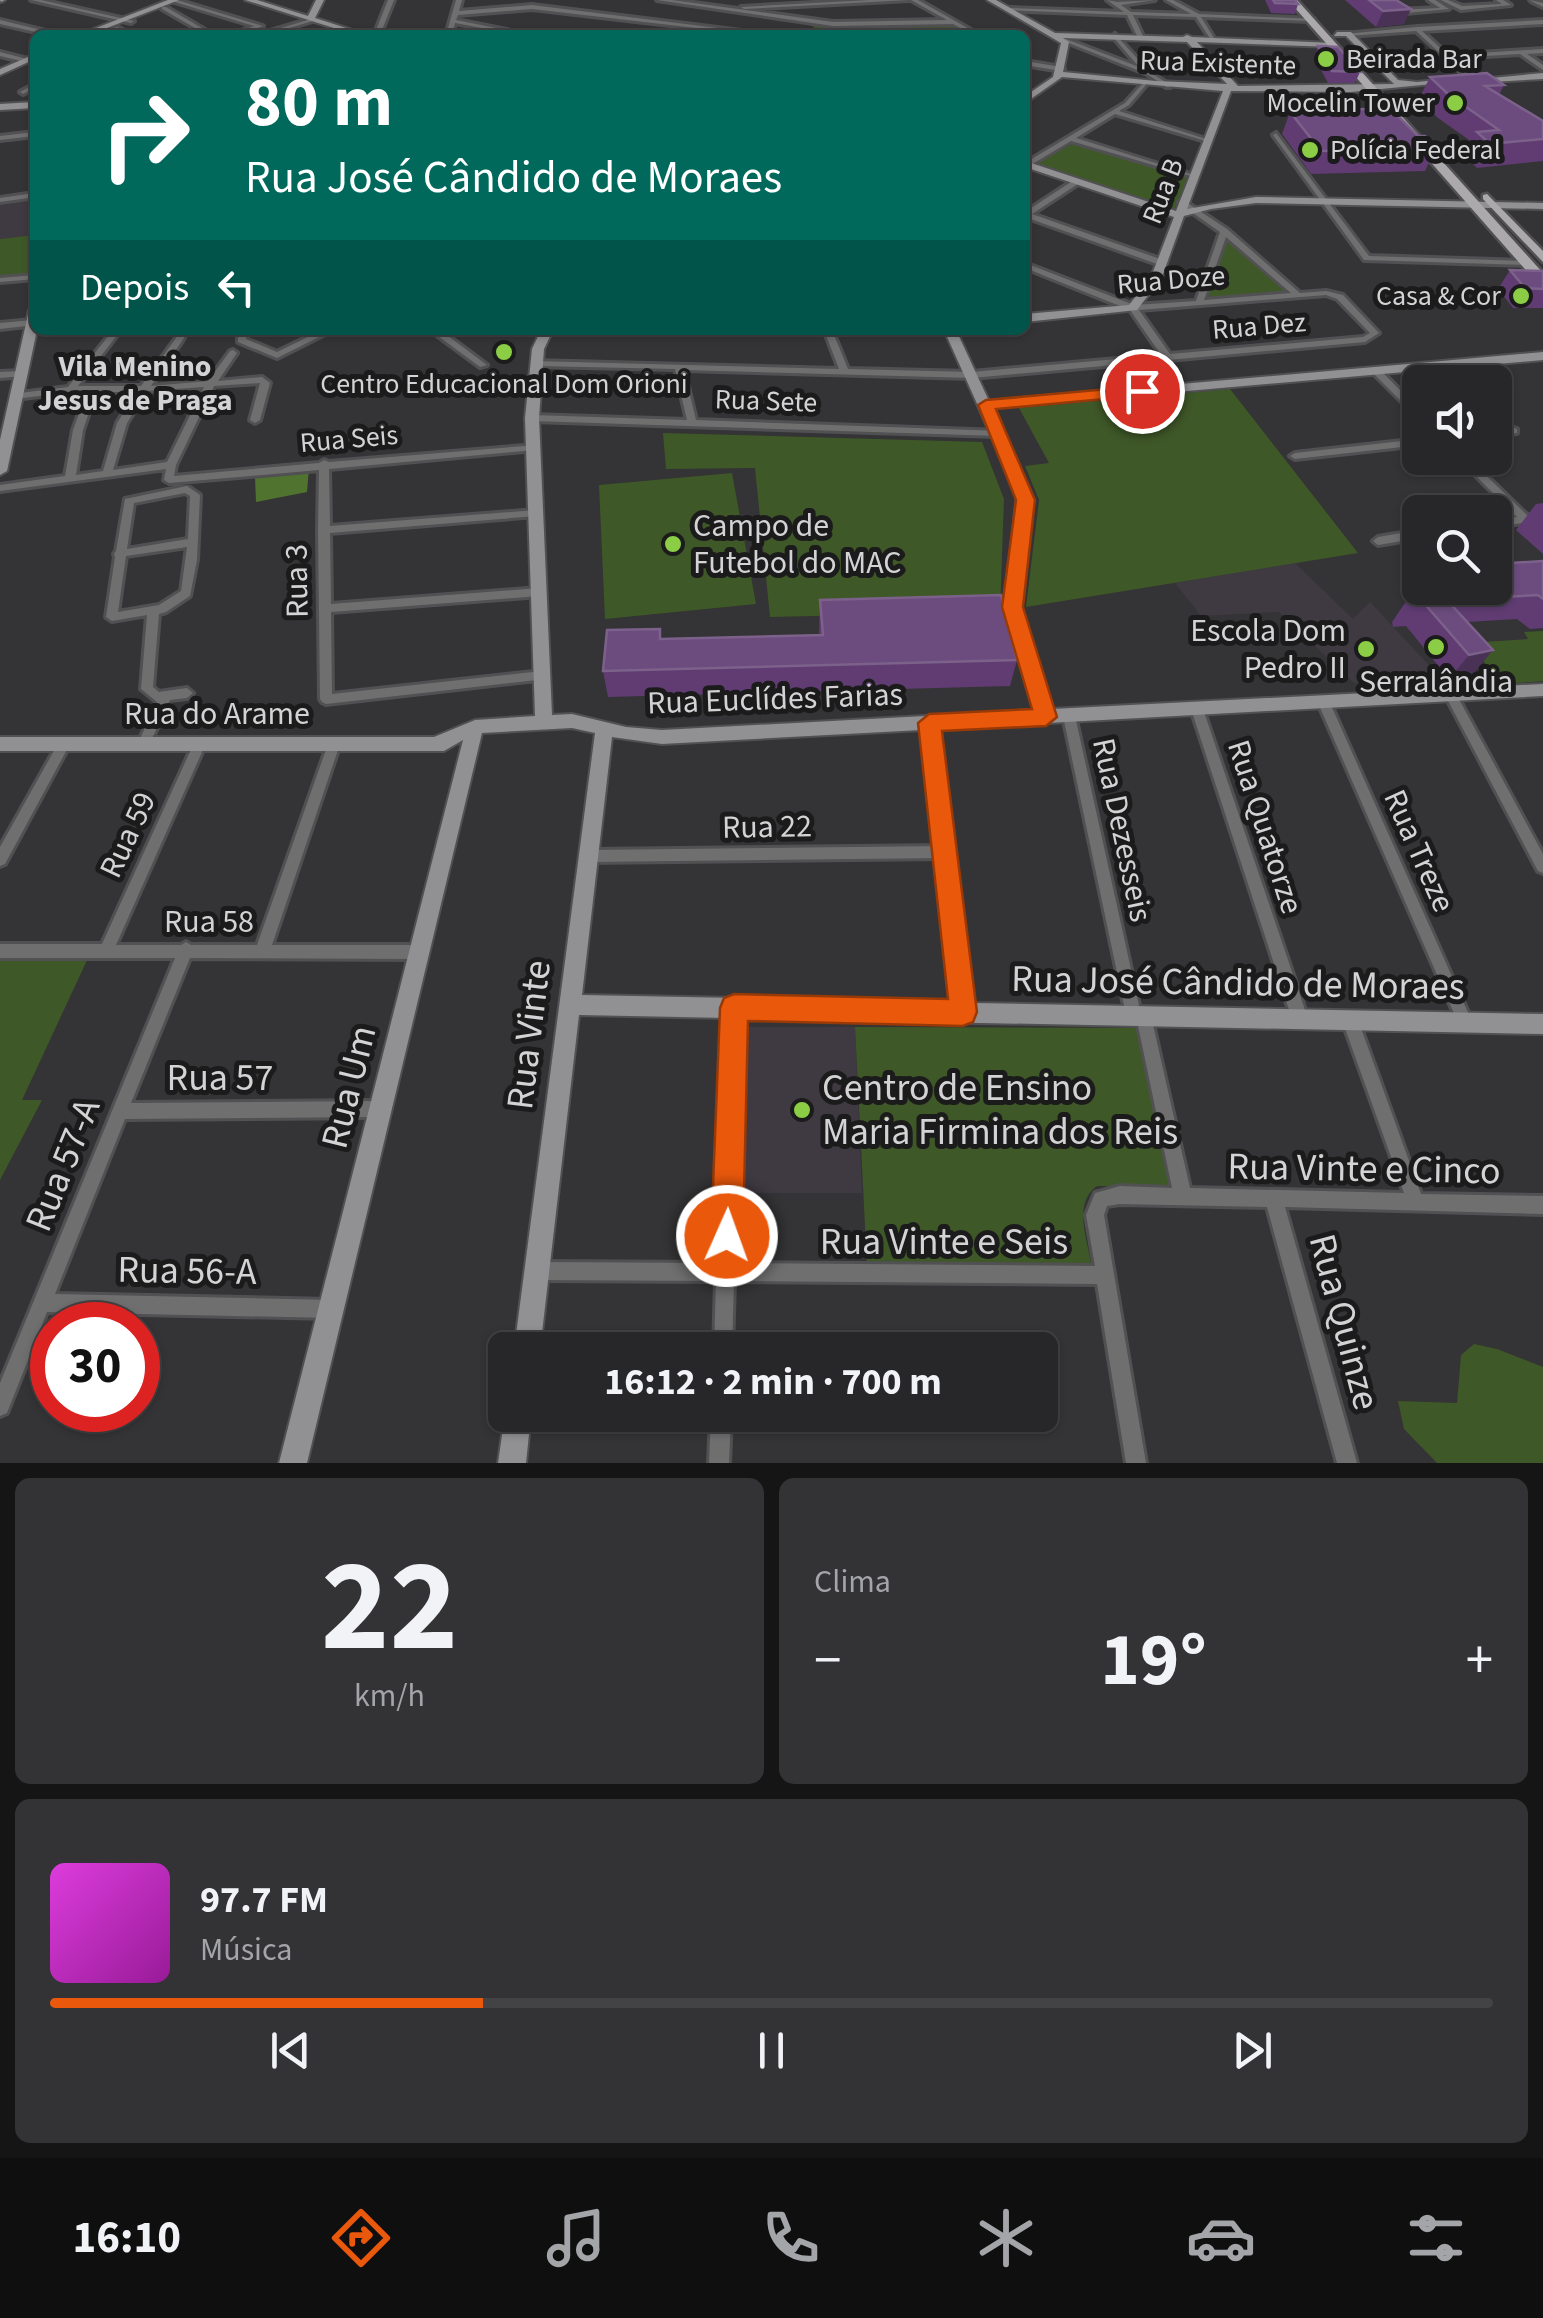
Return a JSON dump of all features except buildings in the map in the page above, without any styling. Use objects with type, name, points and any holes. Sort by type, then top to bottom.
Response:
[{"type":"main road","points":[[1292,0],[1311,20],[1340,38],[1374,91],[1489,209],[1543,258]]},
{"type":"main road","points":[[1304,0],[1393,86],[1543,281]]},
{"type":"street","points":[[34,0],[131,22],[114,30]]},
{"type":"street","points":[[95,30],[173,0],[260,26],[248,30]]},
{"type":"street","points":[[248,0],[347,30]]},
{"type":"street","points":[[312,20],[320,0]]},
{"type":"street","points":[[379,30],[391,0]]},
{"type":"street","points":[[451,30],[458,0]]},
{"type":"street","points":[[660,0],[804,21],[955,22]]},
{"type":"street","points":[[717,10],[906,0]]},
{"type":"street","points":[[914,0],[969,30]]},
{"type":"street","points":[[991,0],[1061,38],[1149,74],[1168,86]]},
{"type":"street","points":[[1114,2],[1152,0]]},
{"type":"street","points":[[1169,0],[1196,15],[1212,38]]},
{"type":"street","points":[[1375,0],[1395,12],[1446,9],[1431,0]]},
{"type":"street","points":[[1444,0],[1459,8],[1500,3],[1536,22]]},
{"type":"street","points":[[1533,0],[1543,5]]},
{"type":"street","points":[[1114,2],[1129,13],[1140,36]]},
{"type":"street","points":[[454,18],[526,4],[719,30]]},
{"type":"street","points":[[526,4],[526,30]]},
{"type":"street","points":[[164,8],[202,30]]},
{"type":"street","points":[[717,10],[738,30]]},
{"type":"street","points":[[1010,10],[1311,20]]},
{"type":"street","points":[[1438,10],[1468,26]]},
{"type":"street","points":[[454,18],[505,30]]},
{"type":"street","points":[[277,30],[312,20]]},
{"type":"street","points":[[804,21],[814,30]]},
{"type":"street","points":[[0,22],[34,30]]},
{"type":"street","points":[[1061,38],[1340,38],[1536,22]]},
{"type":"street","points":[[1417,29],[1480,90]]},
{"type":"street","points":[[1115,36],[1149,74]]},
{"type":"street","points":[[1187,37],[1231,86]]},
{"type":"street","points":[[1030,95],[1052,84],[1060,71],[1061,38]]},
{"type":"street","points":[[1446,57],[1543,51]]},
{"type":"street","points":[[1521,52],[1543,68]]},
{"type":"street","points":[[0,54],[30,57]]},
{"type":"street","points":[[0,72],[30,58]]},
{"type":"street","points":[[1030,63],[1060,71]]},
{"type":"street","name":"Rua Existente","points":[[1060,71],[1168,86],[1374,91],[1393,86],[1543,76]]},
{"type":"street","points":[[1030,163],[1115,112],[1144,84]]},
{"type":"street","name":"Rua B","points":[[1132,308],[1150,288],[1231,86]]},
{"type":"street","points":[[23,92],[30,88]]},
{"type":"street","points":[[0,107],[30,104]]},
{"type":"street","points":[[1115,112],[1207,141]]},
{"type":"street","points":[[1276,134],[1367,258],[1528,263]]},
{"type":"street","points":[[0,138],[30,135]]},
{"type":"street","points":[[1072,139],[1192,176]]},
{"type":"street","points":[[1030,166],[1224,231]]},
{"type":"street","points":[[1030,211],[1077,182]]},
{"type":"street","points":[[0,200],[30,196]]},
{"type":"street","points":[[1183,202],[1298,294]]},
{"type":"street","points":[[1178,215],[1240,202],[1543,208]]},
{"type":"street","points":[[1030,215],[1160,262]]},
{"type":"street","points":[[1200,302],[1224,231]]},
{"type":"street","points":[[1030,267],[1132,308],[1167,357]]},
{"type":"street","points":[[0,280],[30,277]]},
{"type":"street","name":"Rua Doze","points":[[1030,317],[1322,293]]},
{"type":"street","name":"Rua Dez","points":[[537,363],[972,374],[1365,339],[1374,335],[1340,297],[1322,293]]},
{"type":"street","points":[[0,326],[30,318]]},
{"type":"street","points":[[0,471],[4,431],[30,335]]},
{"type":"street","points":[[71,388],[113,335]]},
{"type":"street","points":[[108,472],[122,423],[180,335]]},
{"type":"street","points":[[242,335],[241,340],[277,355],[318,335]]},
{"type":"street","points":[[441,335],[484,365]]},
{"type":"street","points":[[544,722],[532,418],[537,363],[545,335]]},
{"type":"street","points":[[830,335],[845,372]]},
{"type":"street","points":[[952,335],[1025,500],[1012,607],[1046,717]]},
{"type":"street","points":[[0,488],[171,465],[210,385],[233,353]]},
{"type":"street","points":[[986,405],[1543,356]]},
{"type":"street","points":[[679,368],[692,423]]},
{"type":"street","points":[[1376,371],[1402,397]]},
{"type":"street","points":[[0,376],[21,374]]},
{"type":"street","points":[[15,396],[71,388],[142,390],[262,380],[265,386],[254,420]]},
{"type":"street","points":[[70,478],[78,430],[92,391]]},
{"type":"street","name":"Rua Sete","points":[[532,418],[998,433]]},
{"type":"street","points":[[1296,456],[1402,444]]},
{"type":"street","name":"Rua Seis","points":[[171,465],[169,480],[324,462],[534,447]]},
{"type":"street","name":"Rua 3","points":[[324,462],[326,699],[542,676]]},
{"type":"street","points":[[1480,475],[1525,519]]},
{"type":"street","points":[[187,489],[195,495],[193,542],[186,593],[178,602],[153,612],[110,615],[129,501],[187,489]]},
{"type":"street","points":[[323,530],[536,513]]},
{"type":"street","points":[[1512,521],[1543,517]]},
{"type":"street","points":[[1378,540],[1402,537]]},
{"type":"street","points":[[119,554],[193,542]]},
{"type":"street","points":[[326,608],[539,592]]},
{"type":"street","points":[[153,612],[147,689],[152,696],[187,693]]},
{"type":"street","name":"Rua Euclídes Farias","points":[[472,736],[544,722],[580,721],[604,729],[662,736],[1543,690]]},
{"type":"street","points":[[1451,695],[1543,867]]},
{"type":"street","points":[[144,744],[165,697]]},
{"type":"street","name":"Rua Treze","points":[[1324,702],[1465,1022]]},
{"type":"street","name":"Rua Quatorze","points":[[1196,709],[1300,1019]]},
{"type":"street","name":"Rua Dezesseis","points":[[1069,716],[1139,1016]]},
{"type":"street","points":[[929,723],[963,1012]]},
{"type":"street","name":"Rua Vinte","points":[[529,1332],[604,729]]},
{"type":"street","name":"Rua do Arame","points":[[0,744],[435,744],[472,736]]},
{"type":"street","name":"Rua Um","points":[[293,1463],[472,736]]},
{"type":"street","points":[[0,860],[64,744]]},
{"type":"street","name":"Rua 59","points":[[106,949],[200,744]]},
{"type":"street","points":[[264,949],[334,744]]},
{"type":"street","name":"Rua 22","points":[[589,856],[945,852]]},
{"type":"street","name":"Rua 57-A","points":[[42,1302],[186,949]]},
{"type":"street","name":"Rua 58","points":[[0,951],[418,952]]},
{"type":"street","name":"Rua José Cândido de Moraes","points":[[572,1005],[1543,1024]]},
{"type":"street","points":[[724,1332],[734,1008]]},
{"type":"street","name":"Rua Vinte e Cinco","points":[[1139,1016],[1183,1197]]},
{"type":"street","points":[[1350,1020],[1416,1202]]},
{"type":"street","name":"Rua 57","points":[[120,1110],[380,1109]]},
{"type":"street","name":"Rua Vinte e Cinco","points":[[1103,1275],[1094,1215],[1098,1202],[1114,1195],[1543,1205]]},
{"type":"street","name":"Rua Quinze","points":[[1274,1200],[1347,1463]]},
{"type":"street","name":"Rua Vinte e Seis","points":[[537,1271],[1103,1275]]},
{"type":"street","points":[[1103,1275],[1136,1463]]},
{"type":"street","name":"Rua 56-A","points":[[160,1305],[331,1308]]},
{"type":"street","name":"Rua 57-A","points":[[0,1406],[30,1332]]},
{"type":"street","points":[[512,1463],[516,1432]]},
{"type":"street","points":[[720,1463],[721,1432]]},
{"type":"shaded area","points":[[954,24],[964,30],[817,30],[811,25]]},
{"type":"shaded area","points":[[1075,142],[1188,177],[1174,211],[1034,165]]},
{"type":"shaded area","points":[[30,200],[30,236],[0,239],[0,204]]},
{"type":"shaded area","points":[[30,236],[30,275],[0,277],[0,239]]},
{"type":"shaded area","points":[[1227,238],[1290,293],[1207,300]]},
{"type":"shaded area","points":[[1230,389],[1358,553],[1026,607],[1039,500],[1025,466],[1049,463],[1019,408]]},
{"type":"shaded area","points":[[663,433],[982,442],[1004,499],[1000,612],[770,617],[755,468],[666,469]]},
{"type":"shaded area","points":[[309,468],[307,492],[256,502],[255,478]]},
{"type":"shaded area","name":"Campo de Futebol do MAC","points":[[732,473],[756,604],[605,619],[599,485]]},
{"type":"shaded area","name":"Escola Dom Pedro II","points":[[1295,563],[1353,619],[1370,602],[1441,678],[1354,683],[1279,612],[1201,616],[1175,583]]},
{"type":"shaded area","points":[[1543,631],[1543,681],[1504,684],[1467,643],[1528,639],[1524,632]]},
{"type":"shaded area","points":[[89,956],[22,1100],[42,1100],[0,1180],[0,957]]},
{"type":"shaded area","name":"Centro de Ensino Maria Firmina dos Reis","points":[[747,1027],[855,1027],[862,1193],[743,1193]]},
{"type":"shaded area","points":[[855,1027],[1138,1028],[1174,1186],[1097,1186],[1089,1193],[1083,1212],[1092,1267],[867,1266]]},
{"type":"shaded area","points":[[1474,1344],[1543,1367],[1543,1463],[1437,1463],[1404,1429],[1398,1401],[1457,1403],[1461,1355]]},
{"type":"place","name":"Beirada Bar","points":[[1326,59]]},
{"type":"place","name":"Mocelin Tower","points":[[1455,103]]},
{"type":"place","name":"Polícia Federal","points":[[1310,150]]},
{"type":"place","name":"Casa & Cor","points":[[1521,296]]},
{"type":"place","name":"Centro Educacional Dom Orioni","points":[[504,352]]},
{"type":"place","name":"Campo de Futebol do MAC","points":[[673,544]]},
{"type":"place","name":"Serralândia","points":[[1436,647]]},
{"type":"place","name":"Escola Dom Pedro II","points":[[1366,649]]},
{"type":"place","name":"Centro de Ensino Maria Firmina dos Reis","points":[[802,1110]]},
{"type":"district","name":"Vila Menino Jesus de Praga","points":[[135,383]]},
{"type":"route","points":[[727,1236],[734,1008],[963,1012],[929,723],[1046,717],[1012,607],[1024,493],[986,405],[1142,391]]}]
